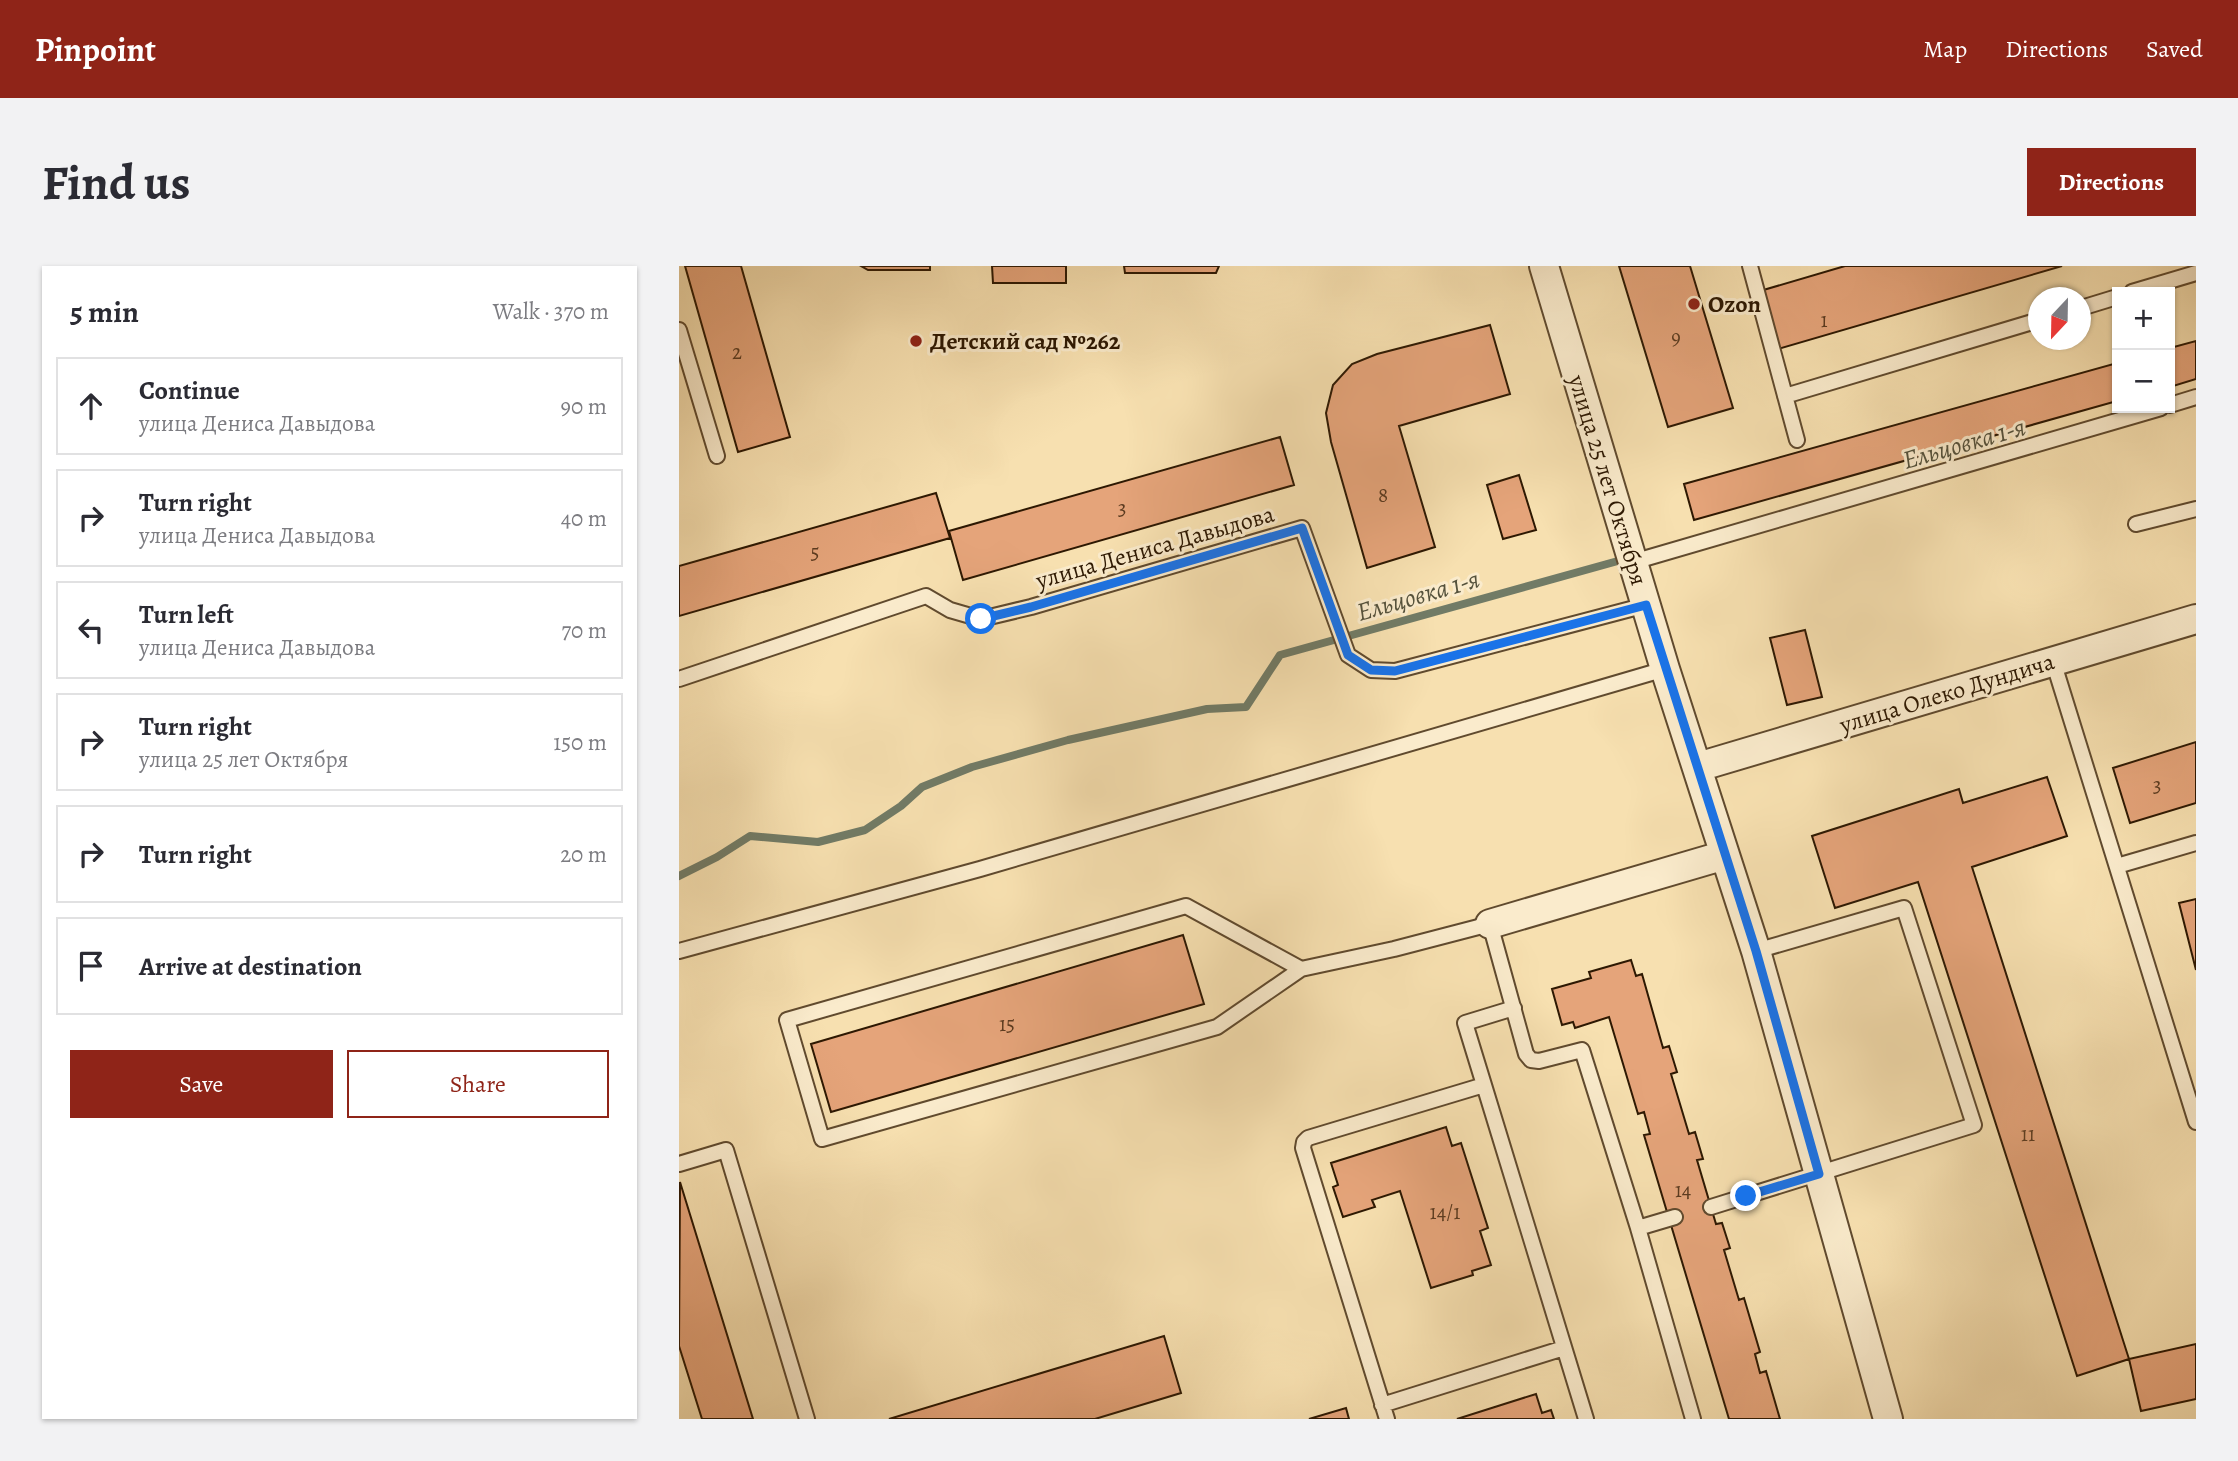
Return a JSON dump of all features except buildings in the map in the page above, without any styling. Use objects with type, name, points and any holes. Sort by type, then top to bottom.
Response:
[{"type":"street","name":"улица 25 лет Октября","points":[[1550,267],[1665,669],[1756,951],[1888,1419]]},
{"type":"street","name":"улица Олеко Дундича","points":[[1698,767],[2196,619]]},
{"type":"street","points":[[1490,924],[1725,855]]},
{"type":"lane","points":[[1750,266],[1797,440]]},
{"type":"lane","points":[[2150,287],[2196,273]]},
{"type":"lane","points":[[2091,305],[2112,299]]},
{"type":"lane","points":[[1786,396],[2028,323]]},
{"type":"lane","points":[[679,330],[717,456]]},
{"type":"lane","points":[[2175,403],[2196,397]]},
{"type":"lane","points":[[1633,562],[2144,413]]},
{"type":"lane","points":[[2136,524],[2196,509]]},
{"type":"lane","name":"улица Дениса Давыдова","points":[[679,679],[926,596],[950,610],[981,619],[1302,528],[1348,655],[1371,670],[1395,671],[1646,605]]},
{"type":"lane","points":[[2053,661],[2196,1122]]},
{"type":"lane","points":[[679,951],[993,866],[1665,669]]},
{"type":"lane","points":[[2117,866],[2196,843]]},
{"type":"lane","points":[[1301,969],[1186,905],[787,1020],[823,1139],[1217,1027],[1301,969],[1490,924],[1531,1060],[1539,1061],[1581,1050],[1638,1228],[1693,1419]]},
{"type":"lane","points":[[1711,1206],[1974,1125],[1904,908],[1756,951]]},
{"type":"lane","points":[[1514,1008],[1465,1023],[1586,1419]]},
{"type":"lane","points":[[1484,1085],[1308,1138],[1303,1148],[1384,1412],[1564,1348]]},
{"type":"lane","points":[[679,1164],[726,1150],[807,1419]]},
{"type":"lane","points":[[1638,1228],[1675,1217]]},
{"type":"waterway","name":"Ельцовка 1-я","points":[[679,876],[750,836],[818,842],[865,830],[901,806],[922,787],[972,767],[1068,740],[1207,709],[1246,707],[1280,655],[1625,559]]},
{"type":"place","name":"Ozon","points":[[1694,304]]},
{"type":"place","name":"Детский сад №262","points":[[916,341]]},
{"type":"route","points":[[981,619],[1302,528],[1348,655],[1371,670],[1395,671],[1646,605],[1756,951],[1819,1174],[1746,1196]]}]
